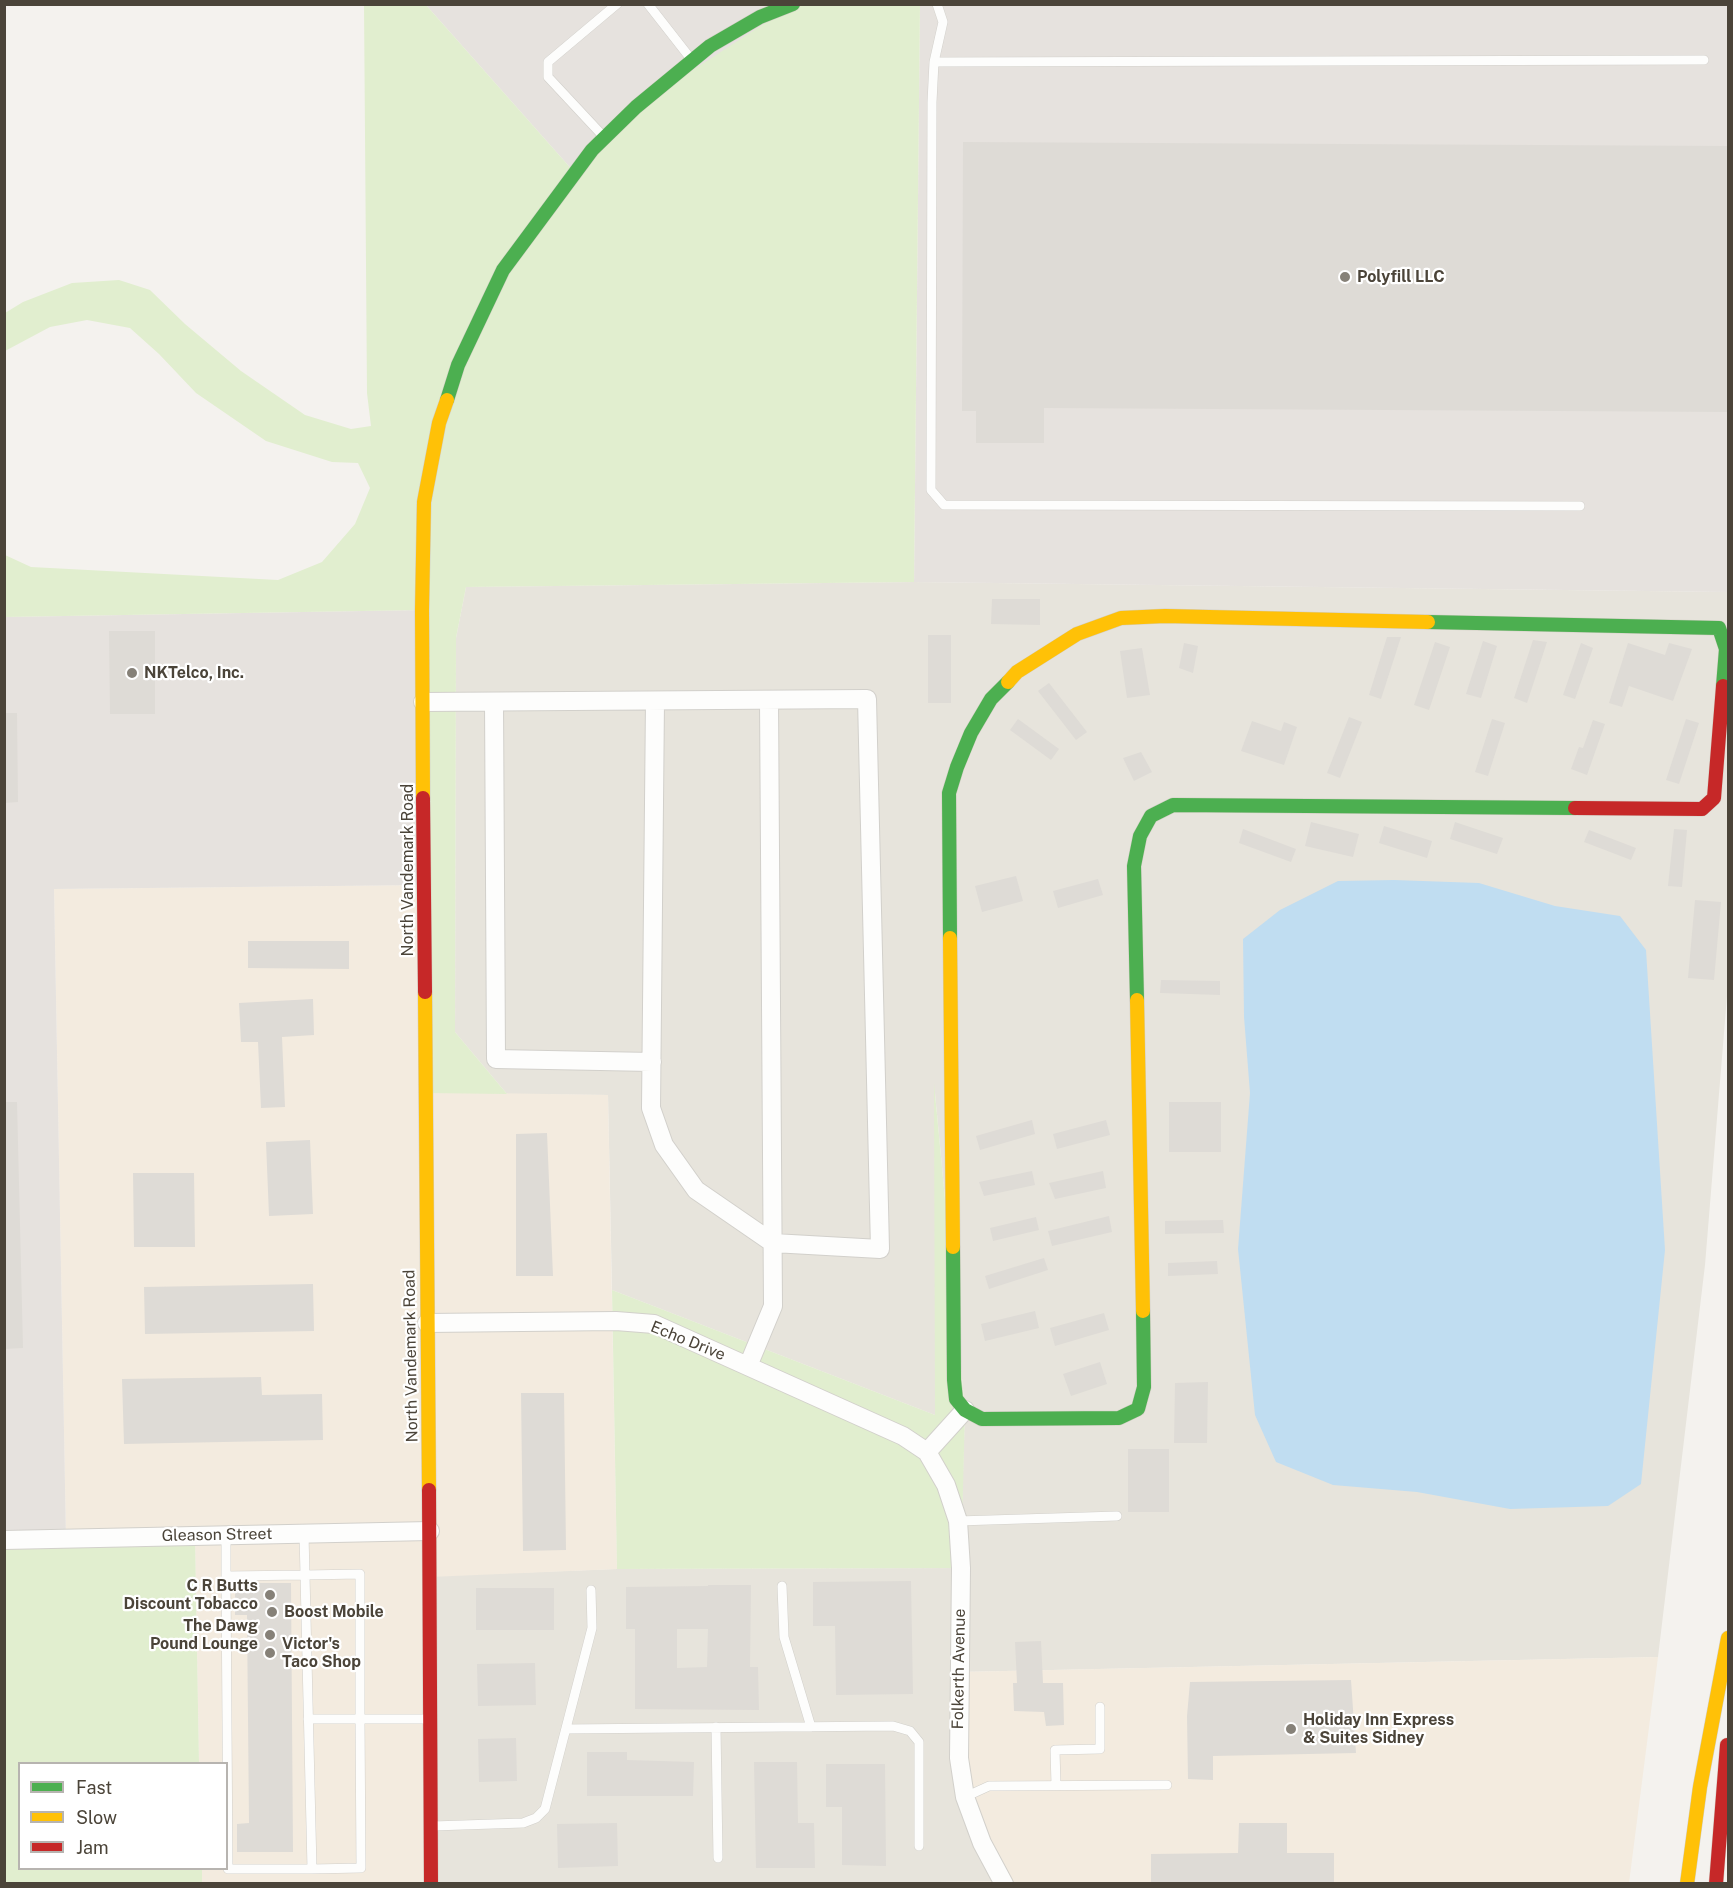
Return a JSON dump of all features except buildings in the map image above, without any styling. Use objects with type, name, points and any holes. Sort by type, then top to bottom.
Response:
[{"type":"main road","name":"North Vandemark Road","points":[[431,1884],[422,570],[424,502],[439,423],[458,365],[502,270],[592,150],[636,106],[710,46],[760,17],[793,4]]},
{"type":"main road","points":[[1177,616],[1719,628],[1726,649],[1714,798],[1702,809],[1196,804],[1173,805],[1151,816],[1140,836],[1134,866],[1144,1387],[1138,1409],[1119,1418],[982,1419],[965,1410],[956,1399],[954,1380],[949,793],[971,733],[991,699],[1017,672],[1077,634],[1121,618],[1177,616]]},
{"type":"main road","points":[[1687,1884],[1700,1787],[1728,1638]]},
{"type":"main road","points":[[1716,1884],[1728,1734]]},
{"type":"street","points":[[423,702],[867,699],[880,1249],[773,1243],[696,1190],[664,1145],[651,1108],[655,701]]},
{"type":"street","points":[[748,1366],[773,1306],[769,700]]},
{"type":"street","points":[[494,702],[496,1059],[652,1062]]},
{"type":"street","name":"Echo Drive","points":[[427,1323],[616,1321],[654,1323],[903,1436],[927,1452]]},
{"type":"street","points":[[927,1452],[965,1410]]},
{"type":"street","name":"Folkerth Avenue","points":[[927,1452],[946,1485],[958,1521],[961,1568],[959,1758],[965,1797],[982,1843],[1004,1884]]},
{"type":"street","name":"Gleason Street","points":[[4,1540],[430,1531]]},
{"type":"lane","points":[[605,138],[548,76],[548,62],[617,4]]},
{"type":"lane","points":[[648,4],[693,60]]},
{"type":"lane","points":[[937,4],[943,22],[934,62],[932,102],[931,490],[944,505],[1580,506]]},
{"type":"lane","points":[[934,62],[1704,60]]},
{"type":"lane","points":[[958,1521],[1117,1516]]},
{"type":"lane","points":[[304,1534],[312,1869]]},
{"type":"lane","points":[[226,1535],[227,1762]]},
{"type":"lane","points":[[226,1576],[360,1574],[361,1868],[228,1869]]},
{"type":"lane","points":[[782,1586],[784,1637],[811,1726]]},
{"type":"lane","points":[[430,1826],[523,1823],[536,1818],[545,1809],[592,1628],[591,1590]]},
{"type":"lane","points":[[1056,1785],[1055,1750],[1100,1749],[1100,1707]]},
{"type":"lane","points":[[308,1719],[430,1719]]},
{"type":"lane","points":[[566,1729],[893,1726],[910,1731],[919,1742],[919,1846]]},
{"type":"lane","points":[[716,1727],[718,1858]]},
{"type":"lane","points":[[965,1797],[989,1786],[1167,1785]]},
{"type":"shaded area","points":[[426,5],[793,5],[575,173]]},
{"type":"shaded area","points":[[920,5],[1728,5],[1728,592],[914,582]]},
{"type":"shaded area","points":[[914,582],[1728,592],[1728,984],[1705,1265],[1658,1657],[959,1672],[1003,1881],[811,1884],[431,1883],[430,1576],[617,1569],[960,1568],[965,1410],[935,1093],[935,1415],[612,1290],[608,1095],[507,1094],[455,1032],[456,638],[466,587]]},
{"type":"shaded area","points":[[422,610],[424,885],[54,889],[66,1539],[5,1540],[4,617]]},
{"type":"shaded area","points":[[424,885],[426,1092],[608,1095],[617,1569],[430,1577],[431,1883],[202,1883],[202,1870],[228,1870],[228,1762],[199,1762],[195,1536],[66,1539],[54,889]]},
{"type":"shaded area","points":[[1658,1657],[1629,1883],[811,1884],[1003,1881],[972,1819],[959,1672]]},
{"type":"green space","points":[[364,5],[426,5],[575,173],[636,107],[793,5],[920,5],[914,582],[466,587],[456,638],[455,1032],[507,1094],[426,1093],[422,610],[5,617],[5,555],[31,567],[278,580],[322,562],[355,524],[370,488],[358,463],[332,462],[266,441],[196,393],[159,354],[130,328],[87,320],[50,327],[5,351],[5,313],[23,302],[72,283],[119,280],[150,290],[185,324],[241,371],[305,415],[351,429],[371,426],[367,393]]},
{"type":"green space","points":[[934,1083],[965,1410],[961,1568],[617,1569],[612,1290],[935,1415]]},
{"type":"green space","points":[[195,1536],[199,1762],[18,1762],[18,1870],[202,1870],[202,1883],[5,1883],[4,1540]]},
{"type":"water","points":[[1338,881],[1479,883],[1555,906],[1620,916],[1646,950],[1665,1250],[1641,1484],[1608,1506],[1510,1509],[1417,1492],[1333,1485],[1276,1462],[1255,1415],[1238,1249],[1250,1093],[1244,1017],[1243,939],[1280,910]]},
{"type":"traffic: fast","points":[[447,400],[458,365],[503,270],[592,150],[636,107],[710,46],[760,17],[793,4]]},
{"type":"traffic: fast","points":[[1428,622],[1719,628],[1726,649],[1723,686]]},
{"type":"traffic: fast","points":[[950,938],[949,793],[971,733],[991,699],[1008,682]]},
{"type":"traffic: fast","points":[[1137,1000],[1134,866],[1140,836],[1151,816],[1173,805],[1575,808]]},
{"type":"traffic: fast","points":[[953,1247],[956,1399],[965,1410],[982,1419],[1119,1418],[1138,1409],[1144,1387],[1143,1311]]},
{"type":"traffic: slow","points":[[423,798],[424,502],[439,423],[447,400]]},
{"type":"traffic: slow","points":[[1165,616],[1428,622]]},
{"type":"traffic: slow","points":[[1008,682],[1017,672],[1077,634],[1121,618],[1165,616]]},
{"type":"traffic: slow","points":[[950,938],[953,1247]]},
{"type":"traffic: slow","points":[[425,992],[429,1490]]},
{"type":"traffic: slow","points":[[1137,1000],[1143,1311]]},
{"type":"traffic: slow","points":[[1687,1884],[1700,1787],[1728,1638]]},
{"type":"traffic: jam","points":[[1575,808],[1702,809],[1714,798],[1723,686]]},
{"type":"traffic: jam","points":[[423,798],[425,992]]},
{"type":"traffic: jam","points":[[429,1490],[431,1884]]},
{"type":"traffic: jam","points":[[1716,1884],[1727,1745]]},
{"type":"place","name":"Polyfill LLC","points":[[1345,277]]},
{"type":"place","name":"NKTelco, Inc.","points":[[132,673]]},
{"type":"place","name":"C R Butts Discount Tobacco","points":[[270,1595]]},
{"type":"place","name":"Boost Mobile","points":[[272,1612]]},
{"type":"place","name":"The Dawg Pound Lounge","points":[[270,1635]]},
{"type":"place","name":"Victor's Taco Shop","points":[[270,1653]]},
{"type":"place","name":"Holiday Inn Express & Suites Sidney","points":[[1291,1729]]}]
